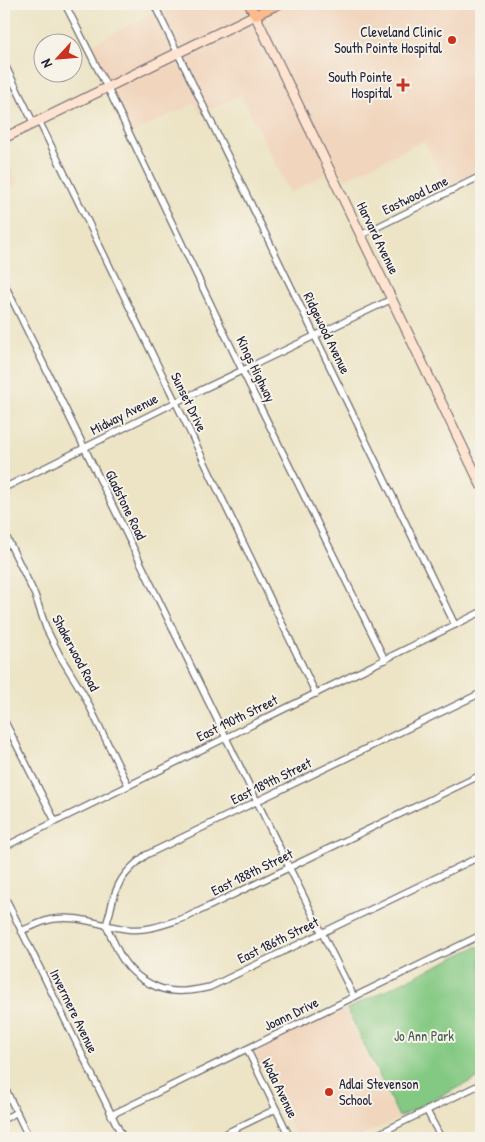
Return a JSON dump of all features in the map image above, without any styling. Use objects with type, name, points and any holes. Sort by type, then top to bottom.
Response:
[{"type":"main road","name":"Harvard Avenue","points":[[249,4],[481,485]]},
{"type":"main road","points":[[4,138],[279,4]]},
{"type":"street","name":"Kings Highway","points":[[65,4],[385,660]]},
{"type":"street","name":"Ridgewood Avenue","points":[[154,4],[455,625]]},
{"type":"street","name":"Sunset Drive","points":[[4,63],[36,122],[176,402],[316,694]]},
{"type":"street","name":"Eastwood Lane","points":[[361,236],[481,176]]},
{"type":"street","name":"Gladstone Road","points":[[4,283],[354,997]]},
{"type":"street","name":"Midway Avenue","points":[[4,488],[176,402],[392,299]]},
{"type":"street","name":"Shakerwood Road","points":[[4,532],[35,595],[46,628],[60,656],[84,695],[128,785]]},
{"type":"street","name":"East 190th Street","points":[[4,847],[481,612]]},
{"type":"street","name":"East 189th Street","points":[[107,925],[116,888],[124,874],[146,854],[481,693]]},
{"type":"street","points":[[4,720],[55,821]]},
{"type":"street","name":"East 188th Street","points":[[21,931],[52,919],[67,918],[127,929],[147,929],[187,917],[481,775]]},
{"type":"street","name":"East 186th Street","points":[[107,925],[121,957],[130,970],[158,988],[191,991],[210,987],[481,856]]},
{"type":"street","name":"Invermere Avenue","points":[[4,895],[123,1138]]},
{"type":"street","name":"Joann Drive","points":[[111,1115],[481,934]]},
{"type":"street","name":"Woda Avenue","points":[[247,1049],[290,1138]]},
{"type":"street","points":[[370,1138],[481,1084]]},
{"type":"street","points":[[4,1086],[29,1138]]},
{"type":"street","points":[[216,1138],[276,1109]]},
{"type":"street","points":[[427,1111],[441,1138]]},
{"type":"street","points":[[4,1119],[17,1112]]},
{"type":"shaded area","points":[[172,4],[249,4],[255,15],[279,4],[481,4],[481,169],[447,186],[424,141],[344,179],[338,167],[290,193],[241,95],[200,114],[194,103],[130,134],[87,47]]},
{"type":"shaded area","points":[[4,154],[18,184],[4,191]]},
{"type":"shaded area","name":"Adlai Stevenson School","points":[[343,1006],[370,1065],[398,1119],[356,1138],[297,1138],[255,1052]]},
{"type":"green space","name":"Jo Ann Park","points":[[478,946],[481,953],[481,1076],[399,1117],[347,1009]]},
{"type":"place","name":"Cleveland Clinic South Pointe Hospital","points":[[452,40]]},
{"type":"place","name":"South Pointe Hospital","points":[[403,85]]},
{"type":"place","name":"Adlai Stevenson School","points":[[329,1092]]}]
